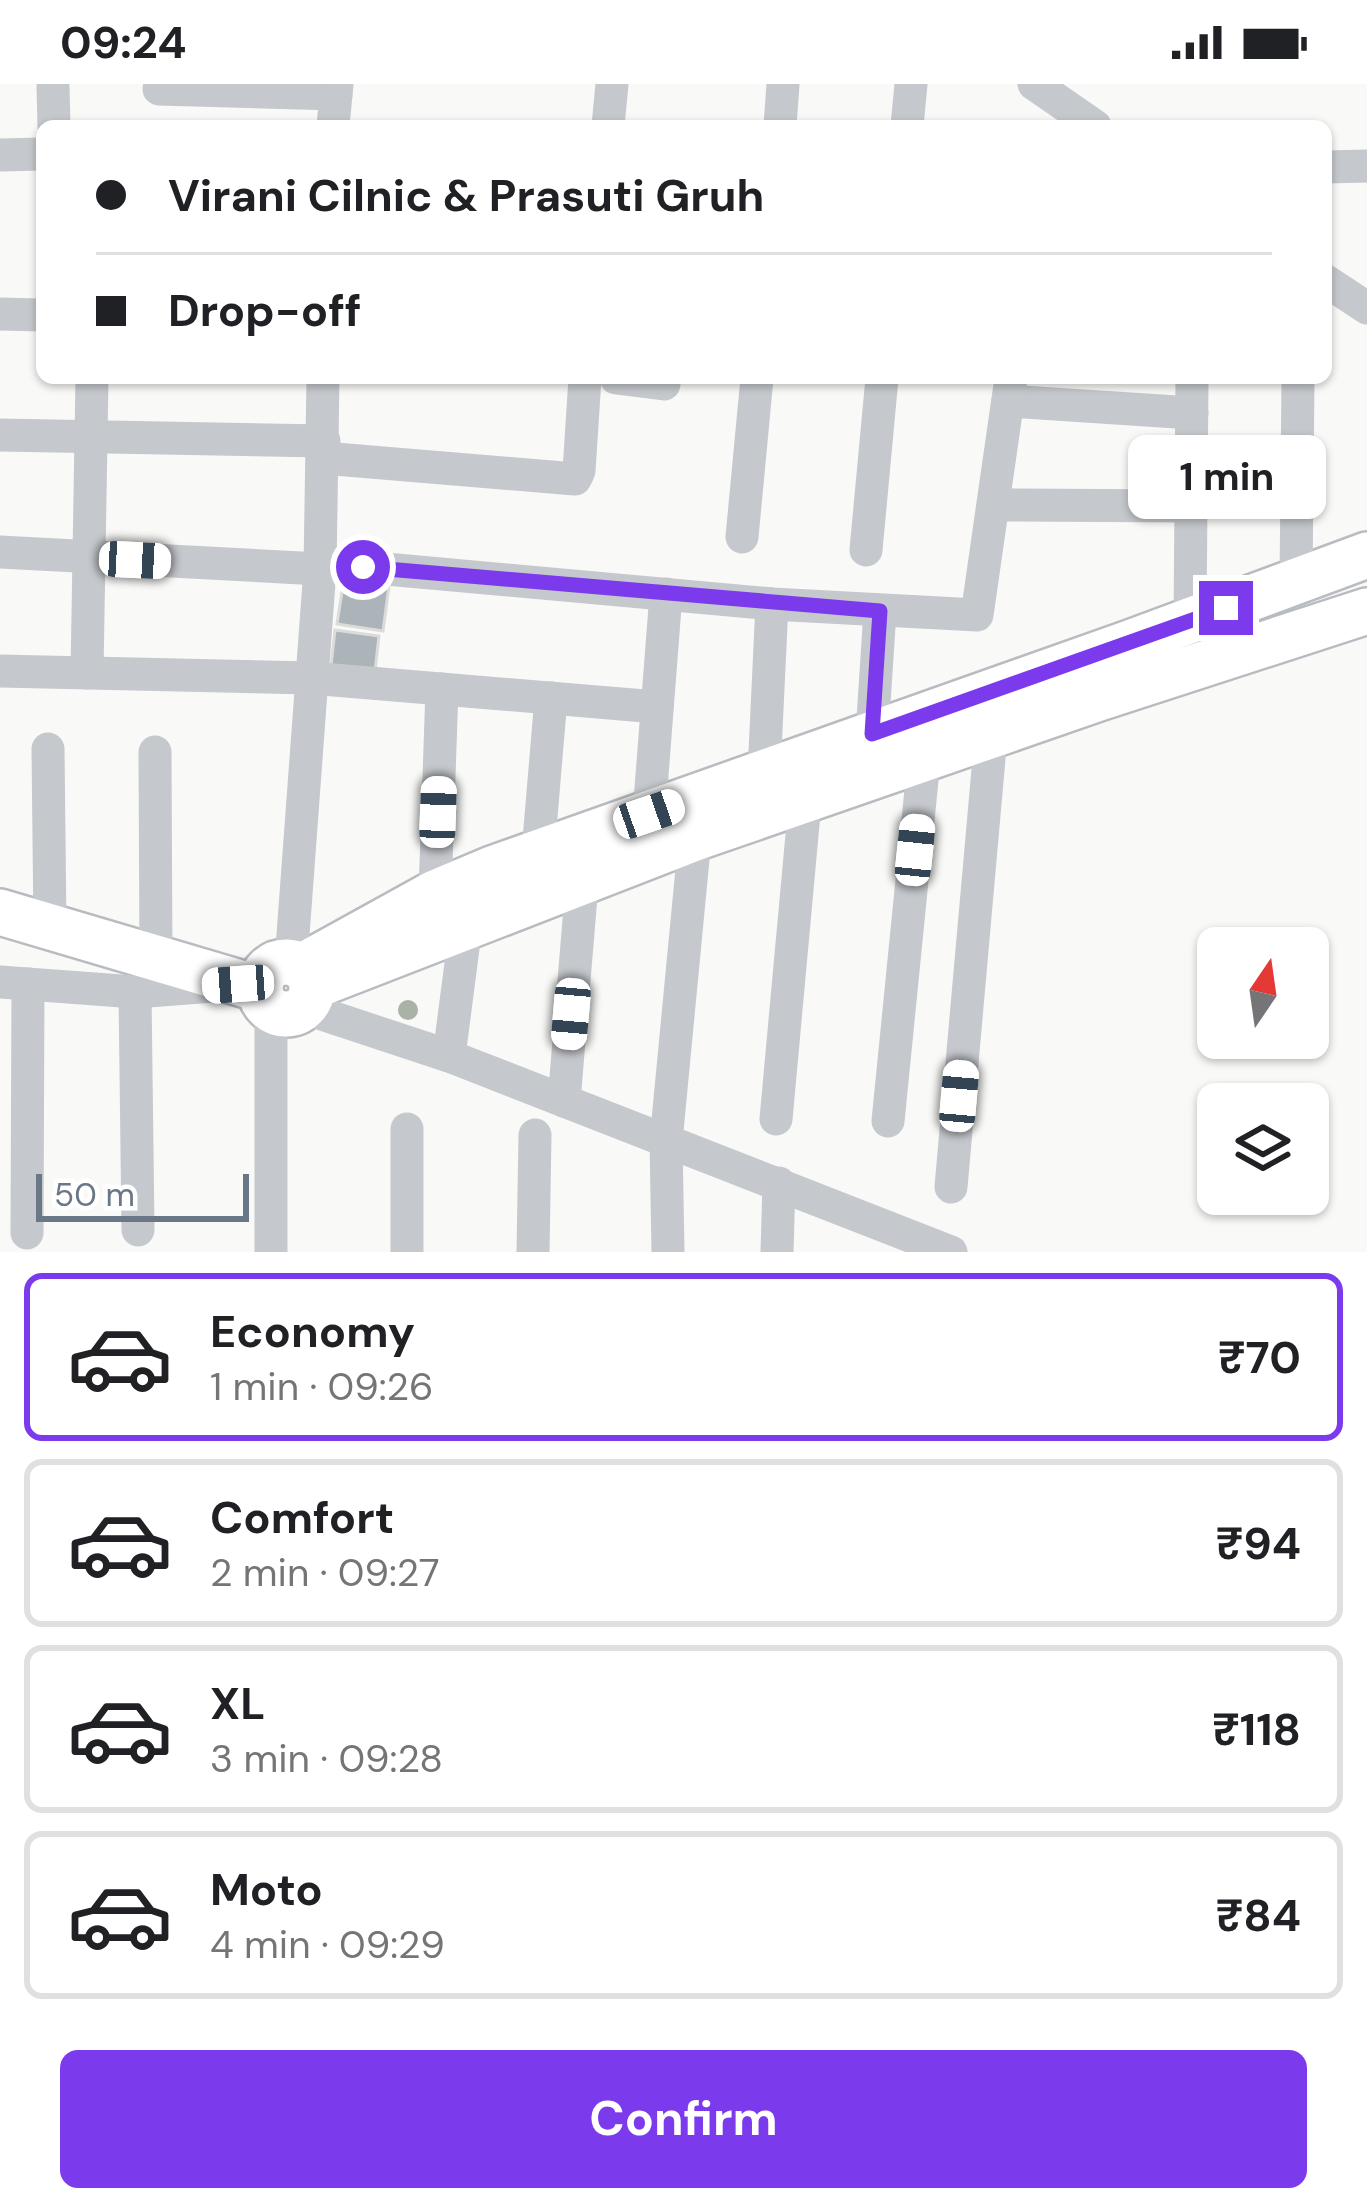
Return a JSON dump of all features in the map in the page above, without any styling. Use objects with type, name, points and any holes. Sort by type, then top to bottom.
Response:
[{"type":"street","points":[[609,120],[612,84]]},
{"type":"street","points":[[780,120],[783,84]]},
{"type":"street","points":[[908,120],[911,84]]},
{"type":"street","points":[[1034,84],[1086,120]]},
{"type":"street","points":[[53,87],[54,120]]},
{"type":"street","points":[[159,89],[336,101]]},
{"type":"street","points":[[0,154],[36,154]]},
{"type":"street","points":[[1332,167],[1367,166]]},
{"type":"street","points":[[1332,284],[1367,308]]},
{"type":"street","points":[[0,314],[36,315]]},
{"type":"street","points":[[87,673],[92,384]]},
{"type":"street","points":[[271,1252],[283,987],[320,566],[322,384]]},
{"type":"street","points":[[0,435],[324,450],[575,478],[585,384]]},
{"type":"street","points":[[742,537],[756,384]]},
{"type":"street","points":[[866,550],[881,384]]},
{"type":"street","points":[[1190,622],[1192,384]]},
{"type":"street","points":[[1296,581],[1298,384]]},
{"type":"street","points":[[0,552],[320,566],[772,604],[977,615],[1010,389],[1192,413]]},
{"type":"street","points":[[994,506],[1191,506]]},
{"type":"street","points":[[283,987],[991,736],[1190,622],[1367,555]]},
{"type":"street","points":[[649,814],[666,594]]},
{"type":"street","points":[[764,773],[772,604]]},
{"type":"street","points":[[872,734],[880,611]]},
{"type":"street","points":[[283,987],[434,893],[872,734],[1367,611]]},
{"type":"street","points":[[0,671],[310,678],[657,707]]},
{"type":"street","points":[[434,893],[442,688]]},
{"type":"street","points":[[538,852],[551,698]]},
{"type":"street","points":[[951,1186],[991,736]]},
{"type":"street","points":[[48,748],[50,927]]},
{"type":"street","points":[[138,1230],[155,752]]},
{"type":"street","points":[[888,1121],[924,760]]},
{"type":"street","points":[[776,1119],[805,802]]},
{"type":"street","points":[[668,1252],[665,1141],[695,838]]},
{"type":"street","points":[[564,1101],[582,884]]},
{"type":"street","points":[[0,912],[50,927],[146,976]]},
{"type":"street","points":[[449,1056],[466,925]]},
{"type":"street","points":[[27,1233],[14,983],[146,976],[283,987],[779,1184],[882,1239],[950,1252]]},
{"type":"street","points":[[407,1130],[407,1252]]},
{"type":"street","points":[[533,1252],[535,1136]]},
{"type":"street","points":[[778,1252],[779,1184]]},
{"type":"building","points":[[345,572],[390,578],[383,631],[337,624]]},
{"type":"building","points":[[335,630],[379,636],[374,680],[330,675]]},
{"type":"route","points":[[363,567],[880,611],[872,734],[1226,608]]}]
